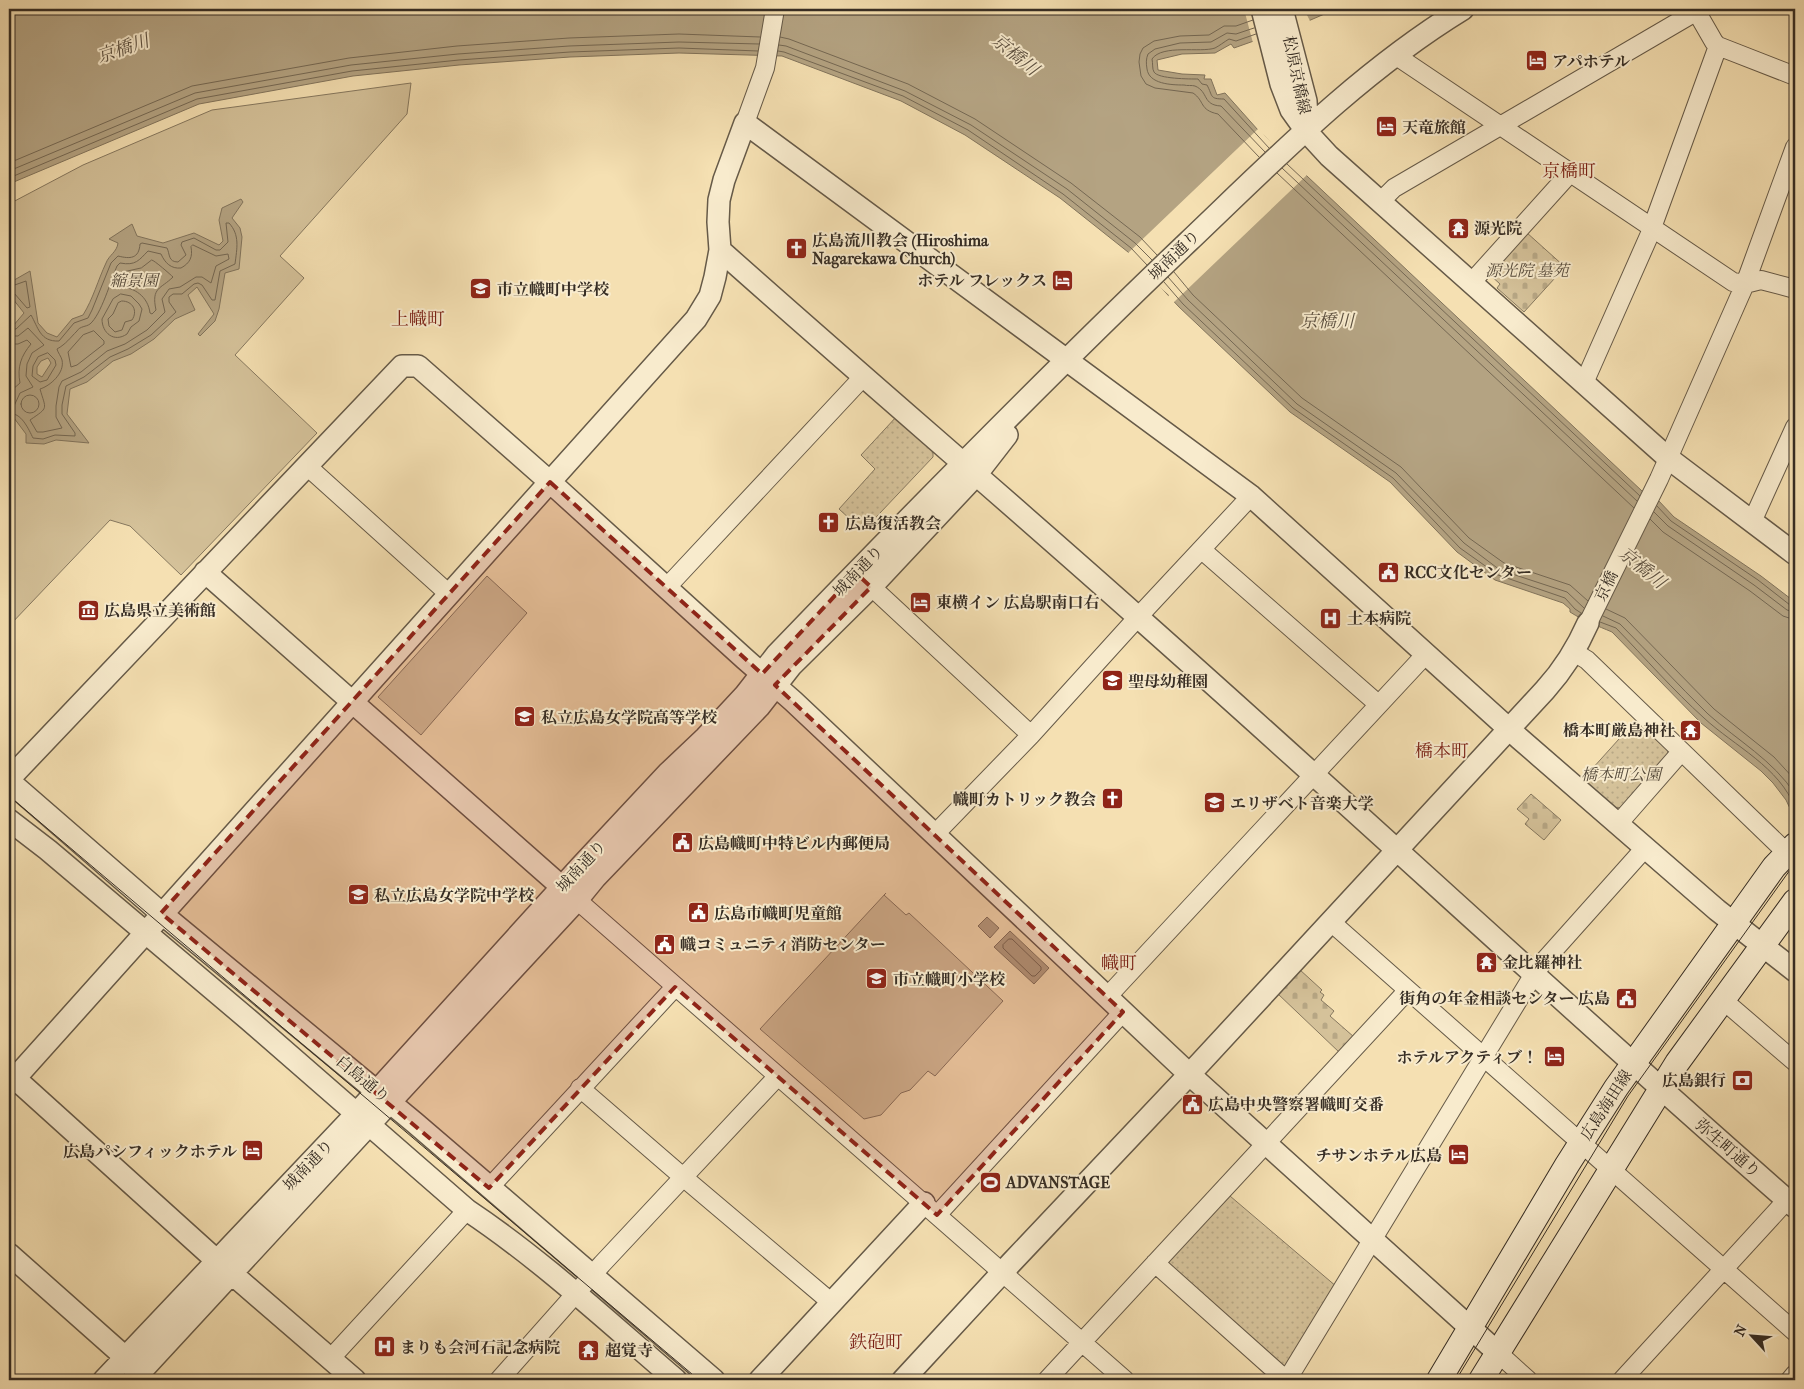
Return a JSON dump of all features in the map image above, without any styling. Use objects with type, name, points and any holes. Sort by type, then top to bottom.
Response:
[{"type":"main road","name":"広島海田線","points":[[1439,1380],[1581,1143],[1632,1064],[1774,866],[1791,849]]},
{"type":"main road","points":[[1481,1380],[1677,1063],[1795,901]]},
{"type":"street","points":[[355,1380],[224,1267],[11,1078],[353,703],[696,320],[710,296],[720,250],[719,200],[724,180],[765,68],[775,9]]},
{"type":"street","name":"松原京橋線","points":[[1262,9],[1281,42]]},
{"type":"street","name":"松原京橋線","points":[[1282,9],[1281,84],[1290,110],[1329,156],[1668,458],[1795,554]]},
{"type":"street","points":[[1306,131],[1343,96],[1395,55],[1463,9]]},
{"type":"street","points":[[1380,202],[1394,188],[1696,10],[1718,46],[1795,76]]},
{"type":"street","points":[[1584,384],[1652,228],[1718,46]]},
{"type":"street","points":[[1395,55],[1733,282],[1745,284],[1761,280],[1795,289]]},
{"type":"street","points":[[745,123],[1251,496],[1509,729],[1645,848],[1795,971]]},
{"type":"street","name":"城南通り","points":[[104,1380],[125,1357],[224,1267],[569,894],[595,878],[759,707],[769,680],[791,666],[863,580],[969,469],[1066,359],[1306,131]]},
{"type":"street","name":"京橋","points":[[1588,623],[1651,496],[1745,284],[1795,147]]},
{"type":"street","points":[[1471,283],[1570,173]]},
{"type":"street","name":"弥生町通り","points":[[720,250],[1138,617],[1398,850],[1632,1064],[1791,1204]]},
{"type":"street","points":[[9,780],[402,366],[418,366],[550,482],[769,680],[1189,1074],[1528,1380]]},
{"type":"street","points":[[667,587],[863,377]]},
{"type":"street","points":[[1751,521],[1756,514],[1795,427]]},
{"type":"street","points":[[307,466],[449,594]]},
{"type":"street","points":[[935,834],[1031,735],[1251,496]]},
{"type":"street","points":[[1202,550],[1378,704]]},
{"type":"street","points":[[205,572],[569,894],[1125,1380]]},
{"type":"street","points":[[863,580],[1031,735]]},
{"type":"street","points":[[903,1380],[1398,850],[1554,680],[1574,652],[1588,623]]},
{"type":"street","points":[[1574,652],[1587,660],[1681,752],[1791,849]]},
{"type":"street","points":[[1107,997],[1426,654]]},
{"type":"street","points":[[1618,824],[1681,752]]},
{"type":"street","name":"白島通り","points":[[9,780],[161,913],[383,1096],[714,1380]]},
{"type":"street","name":"白島通り","points":[[9,820],[48,850],[249,1020],[467,1210],[500,1232],[676,1380]]},
{"type":"street","points":[[1155,1264],[1286,1380],[1534,974],[1645,848]]},
{"type":"street","points":[[1331,922],[1795,1332]]},
{"type":"street","points":[[489,1188],[675,987]]},
{"type":"street","points":[[1047,1380],[1408,990]]},
{"type":"street","points":[[1723,1000],[1795,1062]]},
{"type":"street","points":[[760,1380],[832,1303],[931,1209],[1123,1012]]},
{"type":"street","points":[[498,1380],[778,1076]]},
{"type":"street","points":[[580,1088],[683,1178],[832,1303]]},
{"type":"street","points":[[1622,1380],[1724,1270],[1791,1204]]},
{"type":"street","points":[[331,1358],[467,1210]]},
{"type":"street","points":[[9,1254],[125,1357]]},
{"type":"street","name":"城南通り","points":[[134,1380],[224,1267]]},
{"type":"street","points":[[1790,1380],[1795,1374]]},
{"type":"highlighted area","points":[[550,482],[762,674],[856,573],[871,587],[775,685],[1123,1012],[937,1215],[675,987],[489,1188],[161,913]]},
{"type":"green space","name":"縮景園","points":[[411,83],[407,114],[280,256],[304,278],[235,355],[317,433],[181,575],[130,526],[110,520],[9,626],[9,204],[83,165],[212,110]]},
{"type":"green space","name":"源光院 墓苑","points":[[1526,232],[1565,267],[1524,312],[1497,288],[1500,284],[1489,274]]},
{"type":"green space","points":[[897,416],[933,447],[933,457],[863,531],[839,509],[875,469],[861,455]]},
{"type":"green space","points":[[487,576],[527,613],[421,735],[378,697]]},
{"type":"green space","name":"橋本町公園","points":[[1637,719],[1668,750],[1667,759],[1625,807],[1615,808],[1583,779]]},
{"type":"green space","points":[[1531,794],[1561,820],[1544,840],[1525,824],[1529,819],[1517,809]]},
{"type":"green space","points":[[884,895],[906,915],[909,913],[1003,1001],[935,1076],[928,1071],[910,1090],[901,1093],[881,1115],[864,1119],[760,1029]]},
{"type":"green space","points":[[1299,969],[1322,990],[1320,992],[1324,995],[1321,1000],[1334,1011],[1330,1016],[1354,1037],[1340,1053],[1277,993]]},
{"type":"green space","points":[[1230,1196],[1337,1287],[1288,1366],[1279,1367],[1168,1267],[1169,1261]]},
{"type":"water","name":"京橋川","points":[[9,9],[1336,9],[1299,25],[1234,48],[1231,44],[1215,53],[1182,54],[1157,60],[1158,70],[1205,75],[1204,79],[1211,79],[1217,95],[1225,93],[1258,130],[1642,491],[1658,500],[1674,517],[1761,576],[1795,602],[1795,819],[1786,800],[1773,783],[1761,771],[1701,723],[1612,632],[1575,615],[1563,603],[1495,580],[1457,552],[1390,482],[1290,412],[1179,307],[1128,252],[1060,198],[965,135],[901,101],[782,56],[679,53],[570,57],[459,65],[353,76],[199,104],[9,184]]},
{"type":"water","points":[[241,199],[243,202],[232,218],[240,228],[242,237],[239,269],[225,273],[215,321],[200,336],[198,334],[214,314],[197,287],[188,295],[195,310],[175,319],[154,339],[131,354],[113,361],[87,382],[70,389],[67,414],[89,443],[56,440],[44,444],[26,443],[26,434],[14,418],[9,419],[9,325],[13,326],[24,313],[9,294],[9,283],[30,271],[38,323],[47,333],[57,337],[72,319],[83,315],[87,309],[107,260],[115,251],[118,243],[109,239],[132,224],[137,236],[163,243],[194,233],[219,245],[223,241],[219,220],[222,208]],"holes":[[[48,358],[51,363],[42,377],[37,374],[37,367],[41,361]]]},
{"type":"water","points":[[987,917],[999,928],[990,938],[978,926]]},
{"type":"water","points":[[1010,931],[1049,968],[1034,984],[994,947]]},
{"type":"pier","points":[[1244,9],[1304,9],[1311,23],[1253,43]]},
{"type":"pier","points":[[1259,128],[1265,136],[1308,174],[1173,303],[1168,297],[1169,295],[1151,280],[1127,254]]},
{"type":"tram line","points":[[9,796],[699,1380]]},
{"type":"tram line","points":[[1456,1380],[1628,1096],[1795,863]]},
{"type":"place","name":"アパホテル","points":[[1536,61]]},
{"type":"place","name":"天竜旅館","points":[[1386,127]]},
{"type":"place","name":"源光院","points":[[1458,228]]},
{"type":"place","name":"広島流川教会 (Hiroshima Nagarekawa Church)","points":[[796,249]]},
{"type":"place","name":"ホテル フレックス","points":[[1063,280]]},
{"type":"place","name":"市立幟町中学校","points":[[481,289]]},
{"type":"place","name":"広島復活教会","points":[[829,523]]},
{"type":"place","name":"RCC文化センター","points":[[1388,572]]},
{"type":"place","name":"東横イン 広島駅南口右","points":[[920,602]]},
{"type":"place","name":"広島県立美術館","points":[[88,610]]},
{"type":"place","name":"土本病院","points":[[1331,618]]},
{"type":"place","name":"聖母幼稚園","points":[[1112,681]]},
{"type":"place","name":"私立広島女学院高等学校","points":[[525,717]]},
{"type":"place","name":"橋本町厳島神社","points":[[1691,730]]},
{"type":"place","name":"幟町カトリック教会","points":[[1112,799]]},
{"type":"place","name":"エリザベト音楽大学","points":[[1214,803]]},
{"type":"place","name":"広島幟町中特ビル内郵便局","points":[[682,843]]},
{"type":"place","name":"私立広島女学院中学校","points":[[358,895]]},
{"type":"place","name":"広島市幟町児童館","points":[[698,913]]},
{"type":"place","name":"幟コミュニティ消防センター","points":[[664,944]]},
{"type":"place","name":"金比羅神社","points":[[1486,962]]},
{"type":"place","name":"市立幟町小学校","points":[[877,979]]},
{"type":"place","name":"街角の年金相談センター 広島","points":[[1626,998]]},
{"type":"place","name":"ホテルアクティブ！","points":[[1554,1057]]},
{"type":"place","name":"広島銀行","points":[[1742,1080]]},
{"type":"place","name":"広島中央警察署幟町交番","points":[[1192,1104]]},
{"type":"place","name":"広島パシフィックホテル","points":[[253,1151]]},
{"type":"place","name":"チサンホテル広島","points":[[1458,1155]]},
{"type":"place","name":"ADVANSTAGE","points":[[990,1182]]},
{"type":"place","name":"まりも会河石記念病院","points":[[384,1347]]},
{"type":"place","name":"超覚寺","points":[[589,1350]]},
{"type":"district","name":"京橋町","points":[[1569,171]]},
{"type":"district","name":"上幟町","points":[[418,319]]},
{"type":"district","name":"橋本町","points":[[1442,751]]},
{"type":"district","name":"幟町","points":[[1119,963]]},
{"type":"district","name":"鉄砲町","points":[[876,1342]]}]
